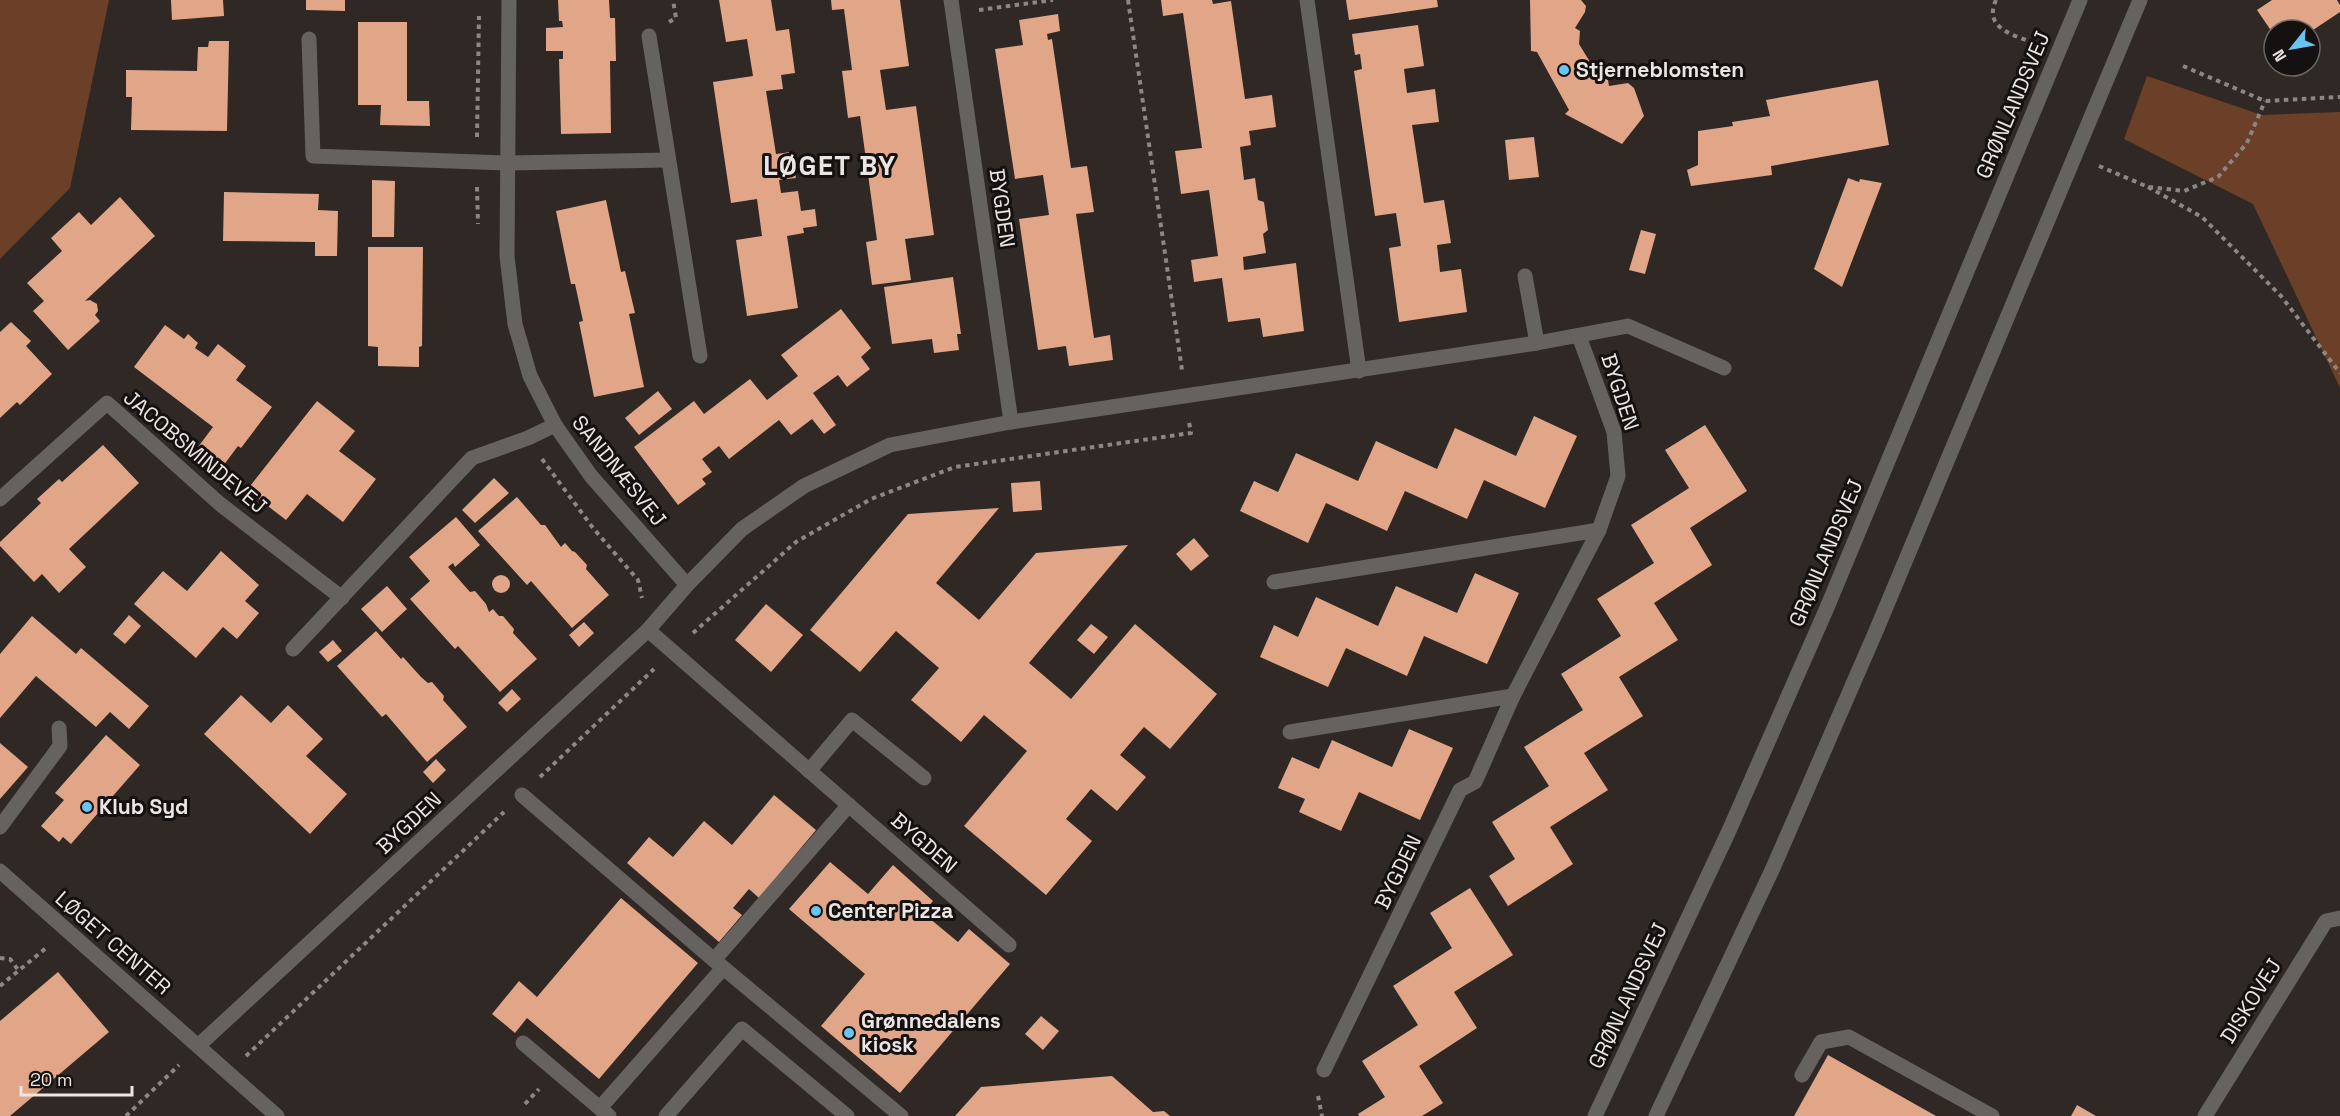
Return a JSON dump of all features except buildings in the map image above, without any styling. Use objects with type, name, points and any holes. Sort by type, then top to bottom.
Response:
[{"type":"street","name":"SANDNÆSVEJ","points":[[509,0],[507,256],[515,324],[530,376],[555,425],[591,476],[687,585]]},
{"type":"street","points":[[1307,0],[1359,371]]},
{"type":"street","name":"GRØNLANDSVEJ","points":[[1594,1116],[1728,832],[1812,642],[2080,0]]},
{"type":"street","points":[[1656,1116],[1773,868],[1872,642],[2140,0]]},
{"type":"street","name":"BYGDEN","points":[[952,7],[1011,422]]},
{"type":"street","points":[[649,36],[700,356]]},
{"type":"street","points":[[309,39],[313,156],[506,163],[668,160]]},
{"type":"street","points":[[1525,276],[1537,343]]},
{"type":"street","name":"BYGDEN","points":[[198,1046],[648,630],[687,585],[742,529],[804,486],[890,444],[1011,422],[1359,371],[1628,326],[1724,368]]},
{"type":"street","name":"BYGDEN","points":[[1324,1070],[1461,790],[1475,782],[1513,696],[1599,530],[1618,476],[1614,432],[1579,336]]},
{"type":"street","name":"JACOBSMINDEVEJ","points":[[0,499],[107,403],[220,504],[342,598]]},
{"type":"street","points":[[293,649],[472,458],[528,438],[555,425]]},
{"type":"street","points":[[1274,582],[1599,530]]},
{"type":"street","name":"BYGDEN","points":[[648,630],[1009,945]]},
{"type":"street","points":[[1290,732],[1513,696]]},
{"type":"street","points":[[809,771],[852,720],[924,778]]},
{"type":"street","points":[[0,827],[60,746],[59,728]]},
{"type":"street","points":[[522,795],[719,964],[902,1116]]},
{"type":"street","points":[[523,1043],[605,1112],[719,964],[849,805]]},
{"type":"street","name":"LØGET CENTER","points":[[0,871],[277,1116]]},
{"type":"street","name":"DISKOVEJ","points":[[2205,1116],[2326,921],[2340,918]]},
{"type":"street","points":[[666,1116],[742,1029],[847,1116]]},
{"type":"street","points":[[1802,1075],[1821,1042],[1849,1037],[1992,1116]]},
{"type":"path","points":[[952,7],[1053,0]]},
{"type":"path","points":[[1128,0],[1191,432]]},
{"type":"path","points":[[1996,0],[1992,9],[1994,20],[2008,33],[2058,52]]},
{"type":"path","points":[[2183,66],[2265,101],[2340,97]]},
{"type":"path","points":[[2148,187],[2184,191],[2218,177],[2247,143],[2265,101]]},
{"type":"path","points":[[2095,164],[2148,187],[2202,217],[2281,297],[2340,373]]},
{"type":"path","points":[[0,986],[68,931]]},
{"type":"path","points":[[0,958],[10,959],[19,970]]},
{"type":"path","points":[[126,1116],[198,1046]]},
{"type":"shaded area","points":[[0,0],[109,0],[70,188],[0,259]]},
{"type":"shaded area","points":[[2147,76],[2262,115],[2340,112],[2340,388],[2253,204],[2124,139]]},
{"type":"place","name":"Stjerneblomsten","points":[[1564,70]]},
{"type":"place","name":"Klub Syd","points":[[87,807]]},
{"type":"place","name":"Center Pizza","points":[[816,911]]},
{"type":"place","name":"Grønnedalens kiosk","points":[[849,1033]]},
{"type":"district","name":"LØGET BY","points":[[830,166]]}]
